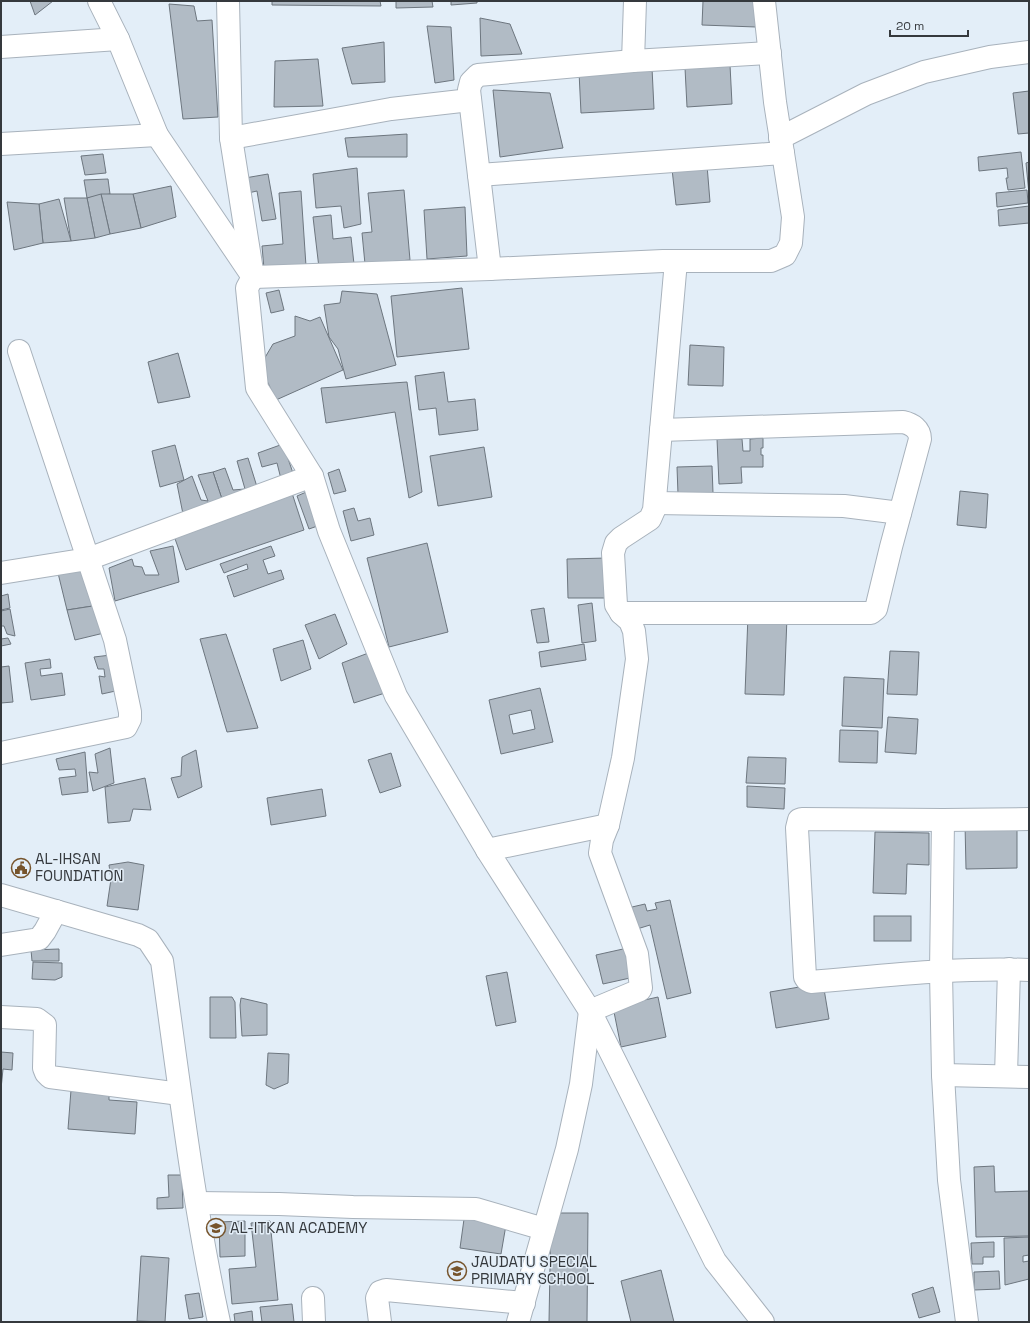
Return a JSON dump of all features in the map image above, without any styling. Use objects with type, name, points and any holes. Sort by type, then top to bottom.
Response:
[{"type":"street","points":[[99,1],[118,39],[157,135],[253,277]]},
{"type":"street","points":[[228,1],[231,138],[253,277],[246,288],[257,388],[312,476],[328,531],[396,696],[487,850],[590,1012],[715,1261],[763,1322]]},
{"type":"street","points":[[633,61],[635,1]]},
{"type":"street","points":[[253,277],[676,261],[771,261],[785,255],[791,243],[793,217],[775,102],[764,1]]},
{"type":"street","points":[[1,47],[118,39]]},
{"type":"street","points":[[490,269],[469,90],[471,82],[478,75],[633,61],[770,52]]},
{"type":"street","points":[[479,175],[782,145],[866,94],[924,72],[990,57],[1029,52]]},
{"type":"street","points":[[231,138],[391,109],[470,100]]},
{"type":"street","points":[[1,144],[157,135]]},
{"type":"street","points":[[590,1012],[640,990],[641,988],[637,954],[600,853],[623,758],[637,659],[634,631],[630,621],[621,613],[616,605],[613,553],[616,543],[621,538],[650,519],[654,510],[676,261]]},
{"type":"street","points":[[1,753],[126,727],[130,719],[130,712],[115,640],[19,350]]},
{"type":"street","points":[[621,613],[871,613],[876,609],[920,439],[920,434],[913,426],[903,422],[661,430]]},
{"type":"street","points":[[2,569],[88,558],[312,476]]},
{"type":"street","points":[[655,503],[844,506],[900,513]]},
{"type":"street","points":[[1006,1076],[1019,970],[941,972],[811,982],[807,980],[805,977],[797,828],[799,820],[802,819],[1029,819]]},
{"type":"street","points":[[943,820],[941,972],[943,1075],[949,1180],[967,1322]]},
{"type":"street","points":[[487,850],[608,825]]},
{"type":"street","points":[[1,895],[138,935],[148,940],[162,961],[180,1094],[197,1203],[210,1284],[219,1322]]},
{"type":"street","points":[[1,945],[39,939],[56,911]]},
{"type":"street","points":[[380,1322],[377,1298],[380,1292],[386,1290],[521,1312],[567,1149],[580,1091],[590,1012]]},
{"type":"street","points":[[1,1017],[37,1019],[42,1021],[45,1025],[44,1068],[50,1078],[180,1094]]},
{"type":"street","points":[[943,1075],[1029,1077]]},
{"type":"street","points":[[197,1203],[476,1209],[544,1230]]},
{"type":"street","points":[[313,1298],[314,1322]]},
{"type":"building","points":[[30,1],[53,1],[35,15]]},
{"type":"building","points":[[272,1],[380,1],[381,6],[272,5]]},
{"type":"building","points":[[396,1],[432,1],[433,7],[396,8]]},
{"type":"building","points":[[451,1],[477,1],[477,3],[451,5]]},
{"type":"building","points":[[703,1],[757,1],[756,27],[702,25]]},
{"type":"building","points":[[169,4],[194,6],[197,21],[212,20],[218,117],[183,119]]},
{"type":"building","points":[[480,18],[510,24],[522,54],[481,56]]},
{"type":"building","points":[[427,26],[451,27],[454,80],[435,83]]},
{"type":"building","points":[[384,42],[385,82],[352,84],[342,48]]},
{"type":"building","points":[[318,59],[323,106],[274,107],[275,61]]},
{"type":"building","points":[[730,65],[732,104],[687,107],[685,68]]},
{"type":"building","points":[[652,68],[654,109],[581,113],[579,72]]},
{"type":"building","points":[[493,90],[550,93],[563,148],[500,157]]},
{"type":"building","points":[[1029,91],[1029,133],[1018,134],[1013,93]]},
{"type":"building","points":[[407,134],[407,157],[348,157],[345,138]]},
{"type":"building","points":[[1021,152],[1025,188],[1008,190],[1006,178],[1008,178],[1007,168],[979,171],[978,157]]},
{"type":"building","points":[[103,154],[106,173],[85,175],[81,156]]},
{"type":"building","points":[[1029,162],[1029,194],[1026,163]]},
{"type":"building","points":[[707,165],[710,202],[676,205],[672,169]]},
{"type":"building","points":[[357,168],[361,224],[344,228],[341,206],[316,208],[313,174]]},
{"type":"building","points":[[268,174],[276,219],[262,221],[257,191],[248,193],[245,178]]},
{"type":"building","points":[[108,179],[110,194],[87,198],[84,180]]},
{"type":"building","points":[[171,186],[176,217],[141,228],[133,194]]},
{"type":"building","points":[[404,190],[410,260],[365,264],[362,233],[372,232],[368,193]]},
{"type":"building","points":[[1027,190],[1028,203],[997,207],[996,193]]},
{"type":"building","points":[[301,191],[306,266],[264,269],[262,246],[283,244],[279,193]]},
{"type":"building","points":[[101,194],[133,194],[141,228],[110,234]]},
{"type":"building","points":[[101,194],[110,234],[95,238],[87,198]]},
{"type":"building","points":[[64,198],[87,198],[95,238],[71,241]]},
{"type":"building","points":[[59,199],[71,241],[43,243],[39,204]]},
{"type":"building","points":[[7,202],[39,204],[43,243],[14,250]]},
{"type":"building","points":[[1029,206],[1029,223],[999,226],[998,210]]},
{"type":"building","points":[[465,207],[467,256],[427,259],[424,210]]},
{"type":"building","points":[[331,215],[333,239],[351,237],[354,264],[319,268],[313,217]]},
{"type":"building","points":[[462,288],[469,349],[397,357],[391,296]]},
{"type":"building","points":[[279,290],[284,310],[271,313],[266,293]]},
{"type":"building","points":[[342,291],[377,294],[396,365],[346,379],[338,349],[329,337],[324,305],[340,303]]},
{"type":"building","points":[[295,316],[310,321],[320,317],[343,370],[276,400],[260,366],[273,344],[295,336]]},
{"type":"building","points":[[690,345],[724,347],[723,386],[688,385]]},
{"type":"building","points":[[178,353],[190,397],[158,403],[148,362]]},
{"type":"building","points":[[444,372],[448,402],[475,399],[478,430],[439,435],[436,408],[419,410],[415,376]]},
{"type":"building","points":[[407,382],[422,492],[409,498],[395,412],[326,423],[321,388]]},
{"type":"building","points":[[763,438],[761,455],[763,455],[763,467],[741,467],[742,483],[719,484],[717,439],[742,439],[743,451],[750,451],[750,439]]},
{"type":"building","points":[[283,444],[294,476],[283,487],[277,463],[262,467],[258,453]]},
{"type":"building","points":[[175,445],[184,480],[160,487],[152,451]]},
{"type":"building","points":[[484,447],[492,497],[438,506],[430,456]]},
{"type":"building","points":[[248,458],[258,490],[224,505],[213,472],[225,468],[233,490],[245,489],[237,461]]},
{"type":"building","points":[[712,466],[713,493],[678,494],[677,467]]},
{"type":"building","points":[[339,469],[346,491],[334,494],[328,473]]},
{"type":"building","points":[[213,472],[224,505],[184,519],[177,484],[192,476],[201,500],[208,501],[198,475]]},
{"type":"building","points":[[311,490],[323,524],[309,529],[297,496]]},
{"type":"building","points":[[960,491],[988,494],[986,528],[957,525]]},
{"type":"building","points":[[292,493],[304,530],[186,570],[173,533]]},
{"type":"building","points":[[354,508],[358,521],[370,518],[374,535],[351,541],[343,511]]},
{"type":"building","points":[[427,543],[448,632],[389,647],[367,558]]},
{"type":"building","points":[[173,546],[179,582],[115,601],[109,568],[132,559],[134,566],[142,567],[145,575],[159,575],[150,551]]},
{"type":"building","points":[[271,546],[275,556],[263,560],[268,574],[281,570],[284,579],[234,597],[227,576],[248,569],[247,564],[224,573],[220,564]]},
{"type":"building","points":[[607,558],[607,598],[568,598],[567,559]]},
{"type":"building","points":[[91,568],[99,605],[67,610],[58,573]]},
{"type":"building","points":[[8,594],[10,608],[1,610],[1,596]]},
{"type":"building","points":[[592,603],[596,641],[582,643],[578,605]]},
{"type":"building","points":[[99,605],[104,633],[75,640],[67,610]]},
{"type":"building","points":[[544,608],[549,642],[537,643],[531,610]]},
{"type":"building","points":[[10,609],[15,636],[7,634],[4,626],[1,626],[1,611]]},
{"type":"building","points":[[335,614],[347,644],[319,659],[305,625]]},
{"type":"building","points":[[748,615],[787,617],[784,695],[745,694]]},
{"type":"building","points":[[226,634],[258,728],[227,732],[200,639]]},
{"type":"building","points":[[8,638],[11,644],[1,646],[1,639]]},
{"type":"building","points":[[303,640],[311,669],[281,681],[273,649]]},
{"type":"building","points":[[584,644],[586,660],[541,667],[539,652]]},
{"type":"building","points":[[890,651],[919,652],[917,695],[887,694]]},
{"type":"building","points":[[371,652],[385,693],[354,703],[342,663]]},
{"type":"building","points":[[111,655],[120,690],[102,694],[99,676],[105,677],[104,669],[98,669],[94,657]]},
{"type":"building","points":[[50,659],[51,668],[40,669],[41,676],[62,673],[65,695],[31,700],[25,663]]},
{"type":"building","points":[[9,666],[13,702],[1,703],[1,667]]},
{"type":"building","points":[[844,677],[884,679],[882,728],[842,726]]},
{"type":"building","points":[[540,688],[553,742],[501,754],[489,700]],"holes":[[[531,710],[535,729],[513,734],[509,715]]]},
{"type":"building","points":[[888,717],[918,719],[916,754],[885,752]]},
{"type":"building","points":[[840,730],[878,731],[877,763],[839,762]]},
{"type":"building","points":[[110,748],[114,783],[93,791],[89,772],[98,773],[95,754]]},
{"type":"building","points":[[196,750],[202,787],[178,798],[171,778],[181,776],[182,757]]},
{"type":"building","points":[[85,752],[88,792],[62,795],[59,778],[76,776],[75,769],[59,770],[56,759]]},
{"type":"building","points":[[391,753],[401,786],[380,793],[368,760]]},
{"type":"building","points":[[748,757],[786,758],[785,784],[746,783]]},
{"type":"building","points":[[145,778],[151,810],[133,809],[130,821],[108,823],[105,787]]},
{"type":"building","points":[[747,786],[785,788],[784,809],[747,807]]},
{"type":"building","points":[[322,789],[326,816],[271,825],[267,798]]},
{"type":"building","points":[[1017,823],[1017,868],[966,869],[965,824]]},
{"type":"building","points":[[875,832],[929,833],[929,865],[907,864],[906,894],[873,893]]},
{"type":"building","points":[[128,862],[144,865],[138,910],[107,906],[111,879],[109,865]]},
{"type":"building","points":[[670,900],[691,993],[667,999],[650,925],[637,929],[632,907],[645,904],[647,911],[657,909],[655,903]]},
{"type":"building","points":[[874,916],[911,916],[911,941],[874,941]]},
{"type":"building","points":[[632,947],[639,976],[603,984],[596,955]]},
{"type":"building","points":[[59,949],[59,961],[32,961],[31,950]]},
{"type":"building","points":[[33,962],[62,963],[62,977],[55,980],[32,979]]},
{"type":"building","points":[[507,972],[516,1022],[496,1026],[486,976]]},
{"type":"building","points":[[823,983],[829,1019],[776,1028],[770,992]]},
{"type":"building","points":[[210,997],[232,997],[235,1002],[236,1038],[210,1038]]},
{"type":"building","points":[[658,997],[666,1037],[621,1047],[613,1007]]},
{"type":"building","points":[[241,998],[267,1004],[267,1035],[242,1036]]},
{"type":"building","points":[[1,1052],[13,1053],[12,1070],[3,1069],[1,1089]]},
{"type":"building","points":[[268,1053],[289,1054],[288,1083],[274,1089],[266,1085]]},
{"type":"building","points":[[71,1090],[109,1092],[109,1100],[137,1102],[135,1134],[68,1129]]},
{"type":"building","points":[[994,1166],[995,1192],[1029,1191],[1029,1236],[976,1237],[974,1167]]},
{"type":"building","points":[[168,1175],[182,1175],[183,1208],[157,1209],[157,1198],[169,1197]]},
{"type":"building","points":[[465,1212],[507,1219],[501,1254],[460,1248]]},
{"type":"building","points":[[551,1213],[588,1213],[587,1322],[549,1322]]},
{"type":"building","points":[[245,1221],[245,1256],[220,1257],[219,1222]]},
{"type":"building","points":[[270,1221],[278,1300],[232,1304],[229,1269],[256,1267],[251,1223]]},
{"type":"building","points":[[1029,1237],[1029,1255],[1023,1256],[1023,1262],[1029,1261],[1029,1279],[1005,1285],[1004,1238]]},
{"type":"building","points":[[994,1242],[994,1257],[983,1257],[983,1264],[972,1264],[971,1243]]},
{"type":"building","points":[[141,1256],[169,1258],[165,1322],[137,1321]]},
{"type":"building","points":[[661,1270],[674,1322],[631,1322],[621,1281]]},
{"type":"building","points":[[999,1271],[1000,1289],[974,1290],[974,1272]]},
{"type":"building","points":[[933,1287],[940,1312],[919,1318],[912,1294]]},
{"type":"building","points":[[199,1293],[203,1317],[189,1319],[185,1295]]},
{"type":"building","points":[[292,1304],[294,1322],[262,1322],[260,1307]]},
{"type":"building","points":[[252,1311],[253,1322],[235,1322],[234,1314]]},
{"type":"place","name":"AL-IHSAN FOUNDATION","points":[[21,868]]},
{"type":"place","name":"AL-ITKAN ACADEMY","points":[[216,1228]]},
{"type":"place","name":"JAUDATU SPECIAL PRIMARY SCHOOL","points":[[457,1271]]}]
